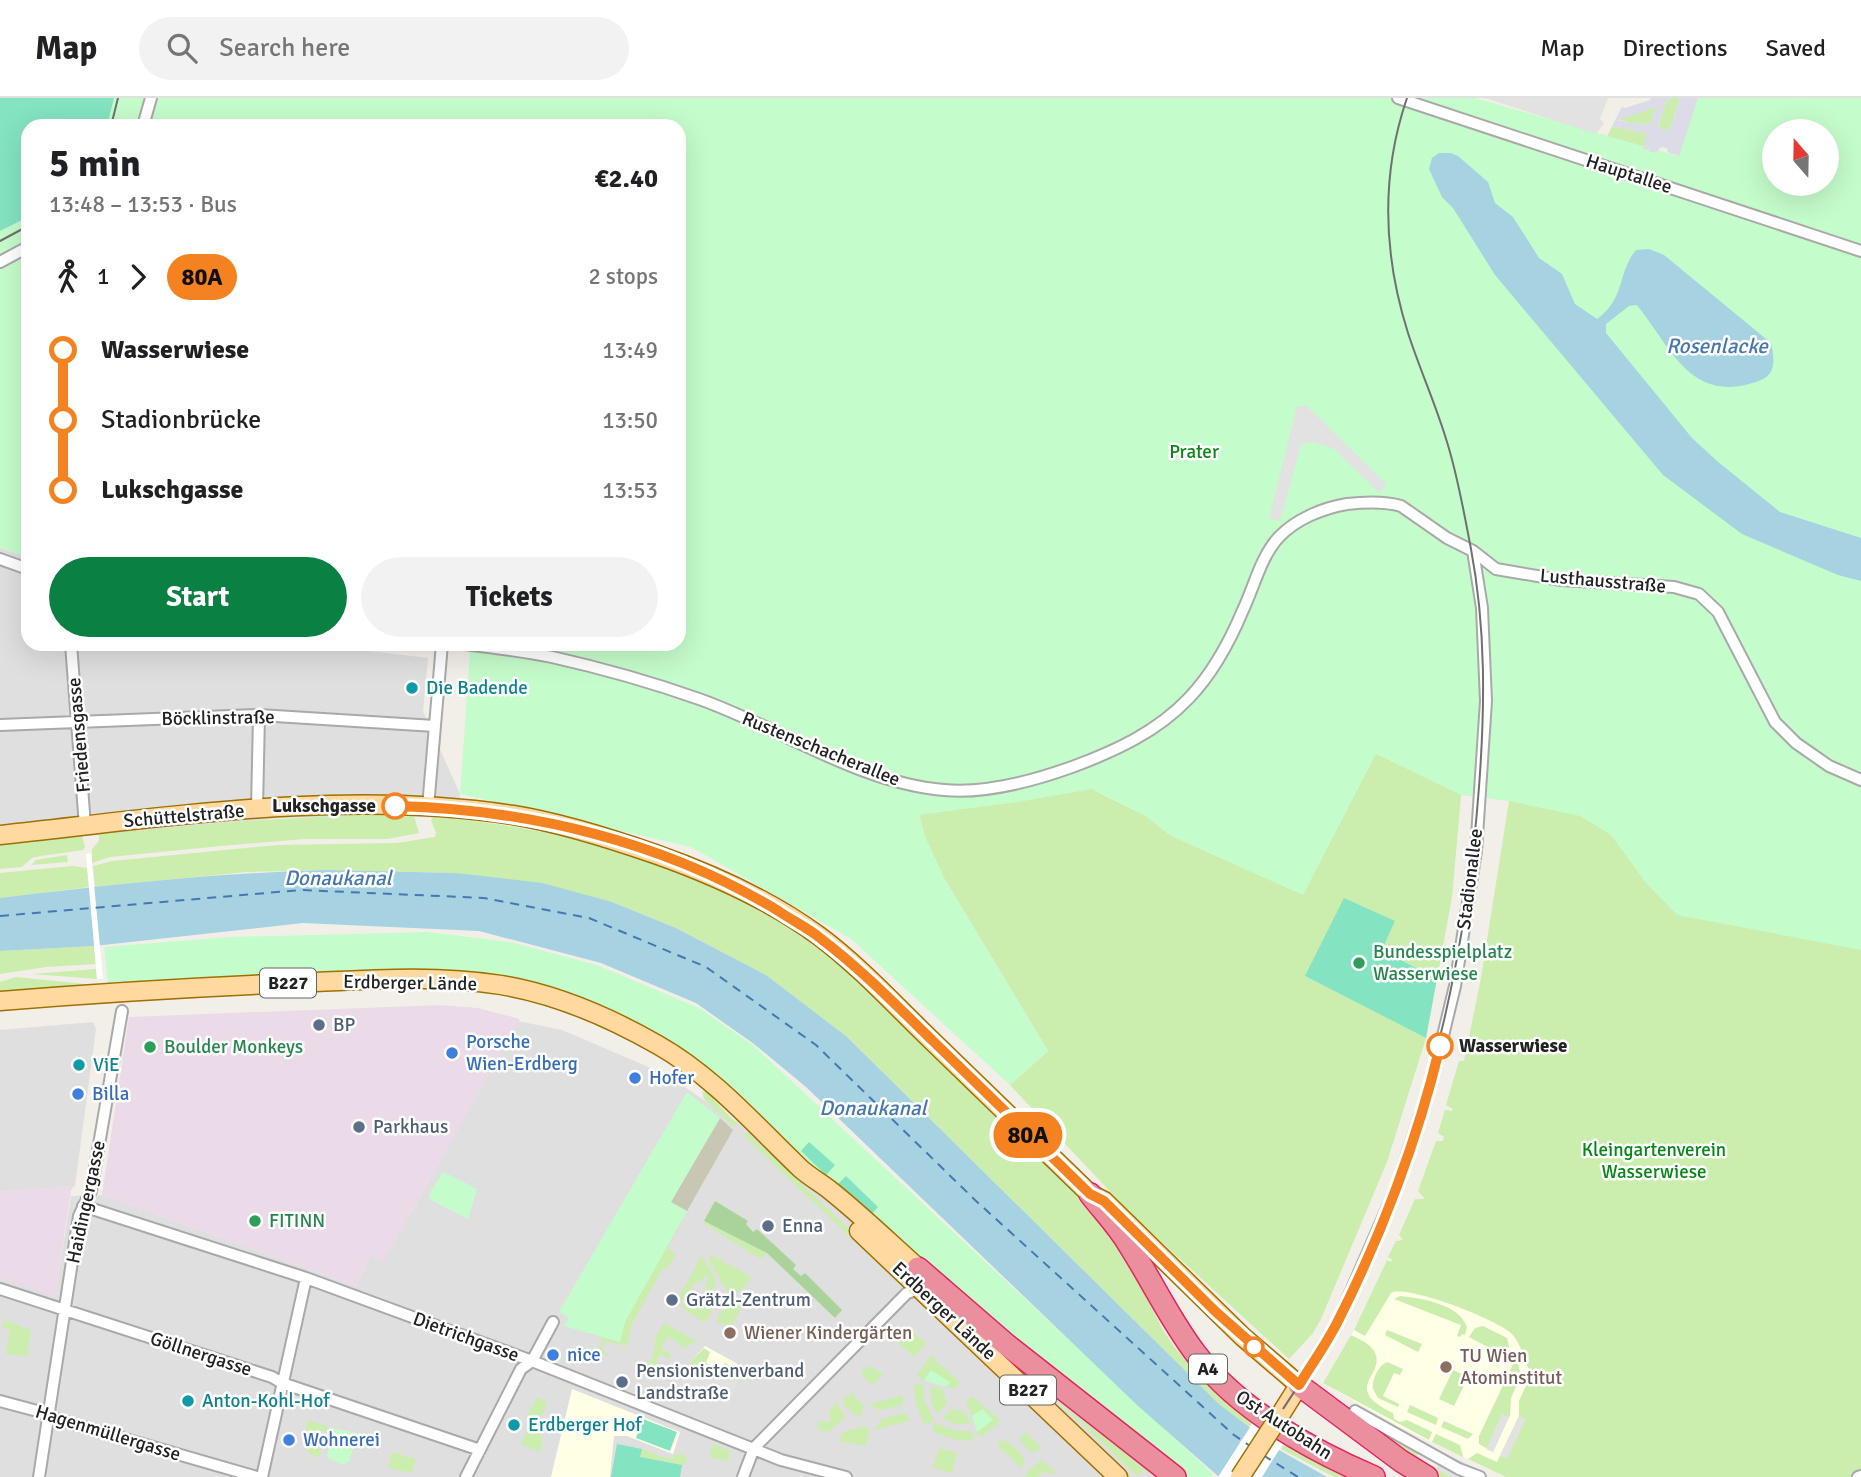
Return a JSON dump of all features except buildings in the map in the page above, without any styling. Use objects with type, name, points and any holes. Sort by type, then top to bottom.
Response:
[{"type":"highway","name":"Ost Autobahn","points":[[1090,1194],[1122,1233],[1185,1339],[1232,1393],[1293,1435],[1374,1477]]},
{"type":"highway","points":[[918,1278],[943,1290],[1175,1477]]},
{"type":"highway","points":[[1299,1385],[1401,1461],[1427,1477]]},
{"type":"main road","name":"Schüttelstraße","points":[[0,835],[257,809],[428,807],[515,816],[601,836],[701,871],[755,897],[818,936],[861,972],[1090,1194],[1104,1201],[1216,1312],[1299,1385]]},
{"type":"main road","name":"Erdberger Lände","points":[[0,1001],[94,993],[443,979],[500,985],[574,1004],[659,1045],[690,1066],[733,1102],[804,1171],[831,1191],[1118,1477]]},
{"type":"main road","points":[[1240,1477],[1299,1385]]},
{"type":"street","points":[[145,119],[151,98]]},
{"type":"street","name":"Hauptallee","points":[[1398,98],[1861,251]]},
{"type":"street","points":[[0,262],[21,251]]},
{"type":"street","name":"Lusthausstraße","points":[[1279,537],[1300,521],[1320,511],[1339,505],[1378,502],[1401,506],[1447,538],[1473,551],[1496,569],[1561,580],[1674,587],[1699,594],[1718,612],[1775,722],[1796,743],[1829,766],[1861,780]]},
{"type":"street","name":"Rustenschacherallee","points":[[514,651],[549,656],[621,674],[700,699],[848,764],[910,785],[944,790],[987,787],[1029,780],[1101,756],[1143,734],[1176,710],[1190,696],[1228,643],[1262,567],[1279,537]]},
{"type":"street","name":"Stadionallee","points":[[1299,1385],[1338,1321],[1395,1188],[1433,1077],[1455,986],[1476,851],[1486,701],[1483,621],[1473,551]]},
{"type":"street","points":[[0,559],[21,566]]},
{"type":"street","name":"Friedensgasse","points":[[72,651],[85,826]]},
{"type":"street","points":[[428,807],[441,651]]},
{"type":"street","points":[[257,809],[259,715]]},
{"type":"street","name":"Böcklinstraße","points":[[0,725],[259,715],[435,726]]},
{"type":"street","name":"Haidingergasse","points":[[39,1477],[83,1206],[91,1191],[122,1011]]},
{"type":"street","name":"Dietrichgasse","points":[[83,1206],[306,1278],[532,1361],[781,1460],[846,1477]]},
{"type":"street","points":[[259,1477],[306,1278]]},
{"type":"street","points":[[743,1477],[754,1448],[907,1293],[918,1278]]},
{"type":"street","name":"Göllnergasse","points":[[0,1289],[272,1377],[282,1383],[480,1450]]},
{"type":"street","points":[[466,1477],[520,1369],[532,1361],[554,1322]]},
{"type":"street","name":"Hagenmüllergasse","points":[[0,1401],[259,1477]]},
{"type":"street","points":[[1355,1410],[1459,1469],[1480,1477]]},
{"type":"shaded area","points":[[1485,98],[1608,98],[1600,119],[1604,123],[1596,134]]},
{"type":"shaded area","points":[[1670,98],[1666,102],[1658,127],[1666,131],[1671,127],[1680,98],[1698,98],[1679,156],[1662,147],[1655,153],[1649,151],[1650,148],[1642,149],[1646,145],[1647,134],[1612,126],[1622,107]],"holes":[[[1656,107],[1650,124],[1631,123],[1618,120]]]},
{"type":"shaded area","points":[[1297,406],[1307,406],[1387,485],[1379,493],[1333,448],[1312,442],[1301,445],[1280,521],[1269,518]]},
{"type":"shaded area","points":[[0,548],[21,555],[21,651],[368,651],[428,658],[423,711],[460,794],[460,819],[384,815],[280,818],[0,844]]},
{"type":"shaded area","points":[[441,1005],[478,1008],[520,1019],[384,1261],[370,1255],[356,1286],[102,1195],[129,1017]]},
{"type":"shaded area","points":[[518,1021],[562,1030],[665,1074],[737,1122],[891,1253],[1165,1477],[0,1477],[0,1278],[55,1296],[71,1196],[102,1195],[356,1286],[370,1255],[410,1215]]},
{"type":"shaded area","points":[[93,1022],[96,1029],[75,1186],[0,1192],[0,1030]]},
{"type":"shaded area","points":[[720,1118],[733,1130],[687,1211],[670,1203]]},
{"type":"shaded area","points":[[75,1186],[71,1190],[55,1297],[0,1278],[0,1192]]},
{"type":"shaded area","name":"TU Wien Atominstitut","points":[[1387,1260],[1568,1350],[1506,1477],[1400,1427],[1323,1383],[1353,1332]]},
{"type":"shaded area","points":[[705,1346],[736,1363],[748,1376],[738,1381],[693,1359]]},
{"type":"shaded area","points":[[688,1369],[715,1380],[718,1374],[738,1381],[728,1404],[681,1384]]},
{"type":"shaded area","points":[[572,1389],[680,1432],[673,1454],[627,1436],[614,1436],[610,1477],[551,1477]]},
{"type":"shaded area","points":[[1502,1414],[1509,1417],[1493,1452],[1486,1449]]},
{"type":"shaded area","points":[[1519,1416],[1526,1419],[1507,1459],[1500,1456]]},
{"type":"shaded area","points":[[1442,1452],[1484,1472],[1482,1477],[1452,1477],[1436,1469],[1442,1459],[1439,1457]]},
{"type":"green space","name":"Prater","points":[[0,98],[1475,98],[1678,156],[1698,98],[1861,98],[1861,950],[1677,915],[1646,883],[1611,835],[1580,816],[1509,801],[1461,795],[1376,754],[1303,895],[1171,836],[1146,816],[1092,789],[919,815],[925,837],[944,878],[1048,1051],[1010,1085],[851,939],[691,847],[460,794],[469,651],[686,651],[686,119],[21,119],[21,555],[0,548]]},
{"type":"green space","points":[[0,98],[114,98],[109,119],[21,119],[21,220],[0,231]]},
{"type":"green space","points":[[1670,98],[1680,98],[1671,127],[1666,131],[1658,127],[1666,102]]},
{"type":"green space","points":[[1657,106],[1650,124],[1617,119]]},
{"type":"green space","points":[[1612,126],[1647,134],[1645,147],[1607,137]]},
{"type":"green space","points":[[686,418],[1099,793],[1146,816],[1171,836],[1376,754],[1463,774],[1452,897],[1437,979],[1382,950],[1395,921],[1305,976],[1426,1038],[1387,1162],[1321,1319],[1313,1333],[1289,1359],[1132,1215],[1010,1085],[1048,1051],[944,878],[925,837],[919,815],[923,814],[686,424]]},
{"type":"green space","name":"Kleingartenverein Wasserwiese","points":[[1861,772],[1861,1472],[1849,1477],[1506,1477],[1468,1459],[1477,1453],[1497,1462],[1519,1416],[1519,1401],[1531,1375],[1513,1335],[1491,1321],[1454,1305],[1400,1292],[1391,1293],[1365,1336],[1354,1330],[1387,1260],[1391,1262],[1392,1259],[1388,1257],[1396,1241],[1403,1240],[1399,1235],[1415,1199],[1425,1199],[1418,1191],[1436,1141],[1443,1141],[1444,1137],[1438,1133],[1445,1110],[1453,1109],[1446,1105],[1459,1061],[1464,1061],[1481,978],[1509,801],[1503,783]]},
{"type":"green space","points":[[354,815],[414,816],[419,833],[387,839],[304,839],[221,846],[110,857],[92,863],[92,849],[99,841],[99,834],[245,821]]},
{"type":"green space","points":[[433,817],[523,828],[611,849],[696,880],[737,899],[815,946],[850,974],[1093,1209],[1113,1231],[1163,1330],[1175,1348],[1213,1391],[1252,1423],[1248,1428],[1219,1404],[846,1036],[766,975],[676,928],[612,902],[456,873],[327,870],[247,872],[95,887],[93,866],[112,861],[278,845],[397,843],[435,837],[431,820]]},
{"type":"green space","points":[[82,836],[85,847],[83,850],[32,858],[22,867],[0,869],[0,844]]},
{"type":"green space","points":[[67,855],[68,862],[31,865],[36,860]]},
{"type":"green space","points":[[72,866],[87,868],[89,887],[0,898],[0,873]]},
{"type":"green space","name":"Bundesspielplatz Wasserwiese","points":[[1344,898],[1395,921],[1382,950],[1437,979],[1426,1038],[1305,976]]},
{"type":"green space","points":[[427,932],[510,942],[597,965],[699,1008],[754,1046],[1213,1474],[1211,1477],[1187,1477],[1130,1434],[933,1275],[699,1064],[601,1005],[519,982],[461,973],[274,974],[108,985],[104,947],[230,937]]},
{"type":"green space","points":[[94,946],[96,964],[46,967],[0,974],[0,951]]},
{"type":"green space","points":[[96,969],[97,979],[32,974]]},
{"type":"green space","points":[[16,977],[85,984],[87,987],[0,995],[0,982]]},
{"type":"green space","points":[[702,1091],[713,1095],[714,1100],[737,1124],[734,1127],[704,1099]]},
{"type":"green space","points":[[687,1092],[720,1118],[671,1202],[687,1211],[625,1322],[620,1342],[564,1326],[569,1318],[559,1312]]},
{"type":"green space","points":[[747,1132],[898,1276],[891,1276],[743,1135]]},
{"type":"green space","points":[[809,1142],[835,1165],[826,1175],[801,1151]]},
{"type":"green space","points":[[443,1172],[477,1189],[468,1219],[431,1200],[429,1195]]},
{"type":"green space","points":[[846,1176],[878,1207],[870,1216],[837,1185]]},
{"type":"green space","points":[[715,1201],[748,1221],[746,1224],[753,1232],[757,1229],[796,1265],[793,1269],[801,1276],[805,1273],[842,1310],[835,1318],[767,1253],[704,1221]]},
{"type":"green space","points":[[687,1211],[667,1249],[676,1254],[667,1269],[663,1268],[632,1324],[627,1346],[605,1341],[602,1349],[608,1356],[598,1353],[603,1337],[569,1327]]},
{"type":"green space","points":[[705,1222],[767,1253],[761,1259],[704,1224]]},
{"type":"green space","points":[[702,1255],[715,1279],[715,1286],[707,1296],[709,1304],[701,1302],[709,1278],[705,1275],[700,1283],[696,1281],[690,1291],[698,1295],[696,1298],[677,1300]]},
{"type":"green space","points":[[711,1255],[751,1277],[744,1288],[734,1294],[728,1292],[718,1279],[719,1275],[713,1271],[714,1266],[710,1265]]},
{"type":"green space","points":[[1400,1296],[1448,1308],[1463,1319],[1467,1327],[1465,1335],[1457,1336],[1461,1325],[1394,1299]]},
{"type":"green space","points":[[734,1301],[744,1303],[729,1330],[723,1323],[717,1323],[718,1316],[726,1306],[733,1306]]},
{"type":"green space","points":[[678,1305],[694,1305],[696,1308],[701,1306],[710,1309],[711,1313],[705,1323]]},
{"type":"green space","points":[[4,1320],[31,1330],[27,1357],[6,1354],[10,1330],[3,1328]]},
{"type":"green space","points":[[664,1323],[696,1341],[683,1348],[668,1337],[661,1348],[672,1355],[669,1359],[660,1354],[655,1362],[659,1363],[650,1372],[646,1370],[648,1361],[651,1361],[657,1334]]},
{"type":"green space","points":[[1483,1326],[1507,1338],[1509,1347],[1504,1356],[1469,1337],[1475,1328]]},
{"type":"green space","points":[[913,1329],[918,1337],[927,1343],[914,1357],[898,1343]]},
{"type":"green space","points":[[1387,1330],[1422,1344],[1418,1352],[1385,1335]]},
{"type":"green space","points":[[1351,1335],[1369,1346],[1377,1359],[1368,1381],[1369,1396],[1393,1413],[1394,1419],[1400,1422],[1407,1420],[1432,1432],[1429,1440],[1323,1383]]},
{"type":"green space","points":[[704,1348],[710,1352],[706,1363],[721,1369],[725,1363],[737,1367],[746,1377],[738,1381],[718,1374],[716,1380],[688,1369]]},
{"type":"green space","points":[[997,1351],[1016,1367],[1132,1477],[1125,1477]]},
{"type":"green space","points":[[931,1356],[959,1381],[954,1389],[920,1379],[917,1374]]},
{"type":"green space","points":[[1516,1358],[1521,1375],[1511,1398],[1510,1415],[1493,1452],[1479,1444],[1479,1436]]},
{"type":"green space","points":[[1387,1362],[1403,1369],[1400,1375],[1394,1373],[1383,1396],[1399,1404],[1398,1407],[1378,1398],[1373,1389],[1376,1373]]},
{"type":"green space","points":[[869,1366],[883,1374],[872,1385],[861,1374]]},
{"type":"green space","points":[[1022,1367],[1165,1477],[1158,1477],[1150,1471],[1148,1474],[1143,1470],[1137,1476]]},
{"type":"green space","points":[[931,1370],[950,1382],[946,1387],[924,1380]]},
{"type":"green space","points":[[1453,1370],[1468,1377],[1454,1406],[1439,1399]]},
{"type":"green space","points":[[919,1383],[924,1386],[924,1401],[933,1418],[930,1424],[925,1424],[914,1394],[914,1385]]},
{"type":"green space","points":[[930,1386],[943,1390],[947,1404],[938,1414],[931,1403]]},
{"type":"green space","points":[[851,1393],[864,1405],[861,1416],[856,1416],[843,1405],[844,1399]]},
{"type":"green space","points":[[903,1395],[903,1404],[889,1408],[877,1409],[869,1404]]},
{"type":"green space","points":[[972,1396],[1000,1420],[997,1427],[994,1426],[982,1437],[978,1435],[966,1401]]},
{"type":"green space","points":[[537,1397],[547,1402],[543,1415],[535,1414],[532,1420],[526,1418]]},
{"type":"green space","points":[[836,1402],[847,1419],[843,1418],[829,1432],[822,1431],[816,1425],[821,1420],[827,1423],[831,1419],[828,1413]]},
{"type":"green space","points":[[1410,1405],[1438,1418],[1436,1425],[1407,1412]]},
{"type":"green space","points":[[952,1409],[965,1412],[970,1424],[955,1424],[942,1418]]},
{"type":"green space","points":[[983,1409],[993,1420],[977,1432],[972,1416]]},
{"type":"green space","points":[[907,1414],[909,1421],[874,1430],[882,1419]]},
{"type":"green space","points":[[1357,1417],[1420,1451],[1416,1458],[1452,1477],[1435,1474]]},
{"type":"green space","points":[[643,1419],[677,1432],[670,1451],[636,1438]]},
{"type":"green space","points":[[307,1420],[329,1427],[328,1431],[306,1432]]},
{"type":"green space","points":[[1444,1421],[1473,1434],[1468,1439],[1441,1427]]},
{"type":"green space","points":[[935,1423],[956,1431],[971,1431],[974,1436],[971,1440],[947,1437],[933,1431]]},
{"type":"green space","points":[[861,1427],[870,1430],[866,1446],[838,1441],[843,1432]]},
{"type":"green space","points":[[332,1428],[357,1433],[350,1460],[343,1465],[327,1457]]},
{"type":"green space","points":[[527,1431],[539,1433],[539,1436],[543,1437],[540,1452],[521,1445]]},
{"type":"green space","points":[[1025,1432],[1041,1447],[1037,1452],[1030,1452],[1019,1440]]},
{"type":"green space","points":[[322,1434],[326,1440],[316,1440],[314,1448],[321,1450],[320,1456],[315,1457],[304,1448],[304,1437]]},
{"type":"green space","points":[[1436,1434],[1460,1445],[1463,1457],[1432,1442]]},
{"type":"green space","points":[[1001,1440],[1022,1456],[1025,1463],[1021,1468],[997,1445]]},
{"type":"green space","points":[[617,1444],[642,1449],[640,1457],[682,1465],[680,1477],[611,1477]]},
{"type":"green space","points":[[713,1444],[730,1451],[728,1461],[709,1457]]},
{"type":"green space","points":[[1284,1445],[1344,1477],[1334,1477],[1281,1449]]},
{"type":"green space","points":[[939,1448],[957,1453],[952,1473],[933,1468]]},
{"type":"green space","points":[[642,1449],[663,1457],[673,1458],[683,1454],[687,1458],[685,1465],[640,1457]]},
{"type":"green space","points":[[392,1452],[416,1459],[412,1473],[388,1468]]},
{"type":"green space","points":[[1043,1460],[1054,1471],[1053,1475],[1045,1471],[1037,1477],[1024,1477],[1033,1466]]},
{"type":"water","name":"Rosenlacke","points":[[1439,153],[1458,156],[1488,182],[1495,203],[1513,217],[1539,258],[1562,274],[1575,304],[1597,319],[1613,303],[1636,250],[1649,249],[1664,255],[1771,343],[1773,364],[1770,374],[1761,380],[1737,386],[1717,386],[1701,380],[1686,369],[1637,305],[1629,306],[1606,324],[1606,333],[1692,438],[1717,461],[1780,512],[1861,538],[1861,581],[1838,575],[1742,534],[1663,475],[1495,275],[1453,208],[1442,197],[1429,169],[1432,158]]},
{"type":"water","name":"Donaukanal","points":[[327,870],[456,873],[542,883],[612,902],[676,928],[766,975],[846,1036],[1219,1404],[1279,1450],[1327,1477],[1219,1477],[1137,1405],[806,1087],[754,1044],[696,1003],[601,963],[479,931],[303,923],[94,946],[0,951],[0,898],[122,884]]},
{"type":"pier","points":[[91,853],[103,978],[100,979],[97,979],[86,854]]},
{"type":"pier","points":[[1263,1407],[1284,1442],[1262,1477],[1218,1477]]},
{"type":"ferry route","points":[[0,916],[301,890],[484,898],[589,918],[706,967],[816,1045],[975,1200],[1234,1435],[1250,1446]]},
{"type":"ferry route","points":[[1263,1455],[1298,1477]]},
{"type":"tram line","points":[[113,119],[118,98]]},
{"type":"tram line","points":[[1238,1477],[1300,1383],[1334,1324],[1391,1196],[1434,1063],[1463,926],[1472,857],[1479,787],[1483,698],[1482,638],[1476,579],[1454,468],[1443,428],[1408,333],[1390,245],[1388,216],[1392,157],[1407,98]]},
{"type":"tram line","points":[[0,241],[21,230]]},
{"type":"bus line","name":"80A","points":[[395,806],[515,816],[601,836],[701,871],[755,897],[818,936],[874,984],[1090,1194],[1104,1201],[1216,1312],[1299,1385],[1338,1321],[1387,1209],[1433,1077],[1440,1046]]},
{"type":"place","name":"Die Badende","points":[[412,688]]},
{"type":"place","name":"Lukschgasse","points":[[395,806]]},
{"type":"place","name":"Bundesspielplatz Wasserwiese","points":[[1359,963]]},
{"type":"place","name":"BP","points":[[319,1025]]},
{"type":"place","name":"Wasserwiese","points":[[1440,1046]]},
{"type":"place","name":"Boulder Monkeys","points":[[150,1047]]},
{"type":"place","name":"Porsche Wien-Erdberg","points":[[452,1053]]},
{"type":"place","name":"ViE","points":[[79,1065]]},
{"type":"place","name":"Hofer","points":[[635,1078]]},
{"type":"place","name":"Billa","points":[[78,1094]]},
{"type":"place","name":"Parkhaus","points":[[359,1127]]},
{"type":"place","name":"FITINN","points":[[255,1221]]},
{"type":"place","name":"Enna","points":[[768,1226]]},
{"type":"place","name":"Grätzl-Zentrum","points":[[672,1300]]},
{"type":"place","name":"Wiener Kindergärten","points":[[730,1333]]},
{"type":"place","name":"nice","points":[[553,1355]]},
{"type":"place","name":"TU Wien Atominstitut","points":[[1446,1367]]},
{"type":"place","name":"Pensionistenverband Landstraße","points":[[622,1382]]},
{"type":"place","name":"Anton-Kohl-Hof","points":[[188,1401]]},
{"type":"place","name":"Erdberger Hof","points":[[514,1425]]},
{"type":"place","name":"Wohnerei","points":[[289,1440]]}]
